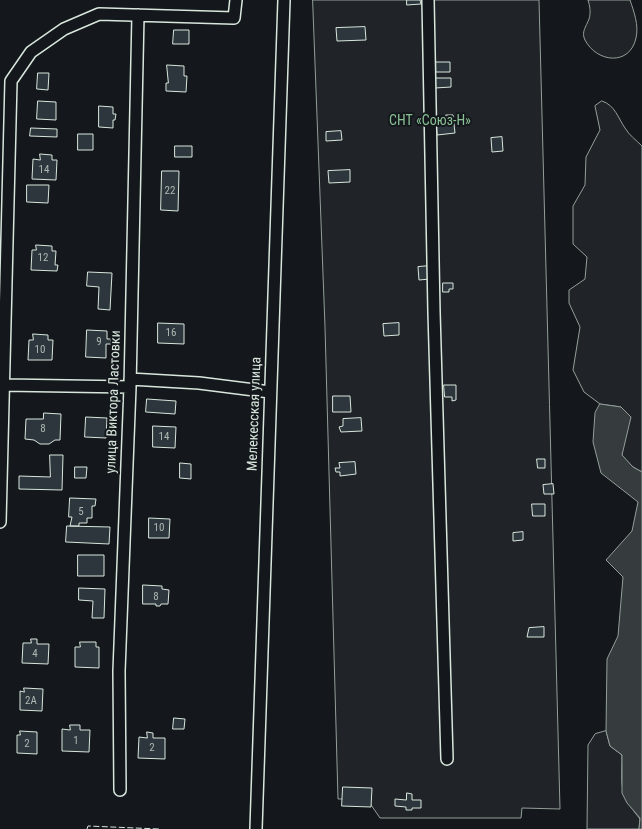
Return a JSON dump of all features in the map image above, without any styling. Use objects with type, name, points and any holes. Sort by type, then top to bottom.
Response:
[{"type":"street","points":[[0,522],[11,81],[31,52],[64,30],[99,14],[234,18],[236,0]]},
{"type":"street","name":"Мелекесская улица","points":[[256,829],[284,0]]},
{"type":"street","points":[[428,0],[433,293],[447,759]]},
{"type":"street","name":"улица Виктора Ластовки","points":[[120,790],[119,671],[130,383],[138,15]]},
{"type":"street","points":[[4,384],[199,383],[270,392]]},
{"type":"green space","name":"СНТ «Союз-Н»","points":[[313,0],[539,0],[560,809],[522,808],[521,818],[380,818],[367,799],[338,799],[325,327]]},
{"type":"green space","points":[[588,0],[630,0],[636,19],[637,33],[633,47],[627,53],[620,57],[605,57],[590,48],[584,34],[590,14]]},
{"type":"green space","points":[[602,101],[613,109],[627,131],[642,146],[642,472],[633,467],[622,456],[621,407],[600,404],[584,392],[573,370],[580,327],[569,303],[569,290],[585,279],[587,257],[573,244],[573,206],[585,185],[586,157],[600,130],[595,106]]},
{"type":"green space","points":[[606,731],[610,746],[622,755],[623,789],[628,802],[640,819],[639,829],[587,829],[588,745],[595,734]]},
{"type":"shaded area","points":[[600,404],[621,407],[631,417],[622,455],[633,467],[642,472],[642,829],[639,829],[640,818],[627,803],[622,793],[622,755],[610,746],[606,731],[607,659],[618,636],[623,577],[606,560],[632,531],[638,502],[601,473],[593,442],[595,413]]},
{"type":"building","points":[[407,0],[420,0],[421,4],[407,5]]},
{"type":"building","points":[[365,27],[366,40],[337,41],[336,28]]},
{"type":"building","points":[[174,30],[189,30],[189,44],[173,44]]},
{"type":"building","points":[[436,62],[450,62],[450,72],[436,72]]},
{"type":"building","points":[[167,65],[184,66],[184,76],[187,76],[186,92],[166,91],[166,83],[168,83]]},
{"type":"building","points":[[38,73],[49,73],[48,90],[37,89]]},
{"type":"building","points":[[435,78],[451,78],[451,87],[435,88]]},
{"type":"building","points":[[38,101],[56,102],[56,120],[37,119]]},
{"type":"building","points":[[99,106],[113,107],[113,114],[116,114],[115,120],[113,120],[113,128],[99,127]]},
{"type":"building","points":[[446,115],[453,115],[455,133],[437,135],[436,124],[447,123]]},
{"type":"building","points":[[31,128],[57,129],[57,137],[30,136]]},
{"type":"building","points":[[341,131],[342,140],[326,141],[326,132]]},
{"type":"building","points":[[78,134],[93,134],[93,150],[78,150]]},
{"type":"building","points":[[502,137],[503,151],[492,152],[491,138]]},
{"type":"building","points":[[175,146],[192,146],[192,157],[175,157]]},
{"type":"building","points":[[40,154],[52,155],[52,160],[57,160],[56,180],[32,179],[33,159],[40,160]]},
{"type":"building","points":[[350,170],[350,182],[329,183],[328,171]]},
{"type":"building","points":[[162,171],[179,171],[178,211],[161,210]]},
{"type":"building","points":[[27,185],[49,185],[48,203],[27,202]]},
{"type":"building","points":[[36,245],[52,246],[52,251],[56,251],[55,265],[58,265],[57,271],[31,270],[32,250],[36,250]]},
{"type":"building","points":[[429,266],[430,279],[419,280],[418,267]]},
{"type":"building","points":[[88,272],[112,273],[110,310],[98,309],[99,287],[87,286]]},
{"type":"building","points":[[443,283],[453,283],[453,289],[449,289],[449,292],[443,292]]},
{"type":"building","points":[[158,323],[184,324],[184,344],[158,343]]},
{"type":"building","points":[[399,323],[399,335],[384,336],[383,324]]},
{"type":"building","points":[[87,330],[107,331],[107,339],[111,339],[111,344],[106,344],[106,358],[86,357]]},
{"type":"building","points":[[33,334],[48,335],[48,340],[53,340],[52,360],[28,360],[29,340],[33,340]]},
{"type":"building","points":[[444,385],[456,385],[456,400],[452,401],[452,397],[445,397]]},
{"type":"building","points":[[333,396],[350,396],[351,412],[333,412]]},
{"type":"building","points":[[147,399],[176,401],[175,414],[146,412]]},
{"type":"building","points":[[44,413],[61,414],[60,440],[55,440],[49,444],[40,444],[34,440],[25,439],[26,419],[43,419]]},
{"type":"building","points":[[86,417],[107,418],[106,438],[85,437]]},
{"type":"building","points":[[361,418],[362,431],[341,432],[339,427],[343,426],[343,419]]},
{"type":"building","points":[[153,426],[176,427],[175,448],[153,447]]},
{"type":"building","points":[[50,455],[63,455],[62,490],[19,489],[19,476],[50,477]]},
{"type":"building","points":[[537,459],[545,459],[545,468],[538,468]]},
{"type":"building","points":[[355,462],[356,474],[340,476],[340,472],[336,472],[335,468],[340,468],[339,463]]},
{"type":"building","points":[[180,463],[191,464],[191,479],[180,478]]},
{"type":"building","points":[[75,467],[87,467],[86,478],[75,478]]},
{"type":"building","points":[[553,484],[554,494],[544,494],[543,485]]},
{"type":"building","points":[[70,498],[96,499],[95,506],[92,506],[92,518],[87,518],[87,523],[79,523],[79,526],[70,526],[72,517],[69,517]]},
{"type":"building","points":[[532,504],[545,504],[545,516],[533,516]]},
{"type":"building","points":[[149,518],[170,519],[169,538],[149,538]]},
{"type":"building","points":[[67,526],[110,527],[109,544],[66,542]]},
{"type":"building","points":[[523,532],[523,540],[513,541],[513,533]]},
{"type":"building","points":[[78,555],[104,555],[104,576],[78,576]]},
{"type":"building","points":[[143,585],[162,586],[162,589],[169,590],[168,604],[156,606],[156,604],[143,604]]},
{"type":"building","points":[[79,588],[105,589],[104,618],[92,618],[93,601],[79,600]]},
{"type":"building","points":[[544,627],[544,637],[527,637],[529,628]]},
{"type":"building","points":[[31,639],[37,639],[37,644],[49,644],[48,664],[22,663],[23,643],[31,643]]},
{"type":"building","points":[[80,642],[96,642],[96,647],[99,647],[99,668],[75,667],[75,647],[80,647]]},
{"type":"building","points":[[24,688],[43,689],[42,711],[20,710],[20,691],[24,692]]},
{"type":"building","points":[[174,718],[185,719],[184,729],[173,729]]},
{"type":"building","points":[[70,725],[80,725],[80,730],[90,730],[89,752],[62,751],[62,729],[70,730]]},
{"type":"building","points":[[20,731],[37,732],[37,754],[17,753],[17,735],[20,735]]},
{"type":"building","points":[[147,732],[153,733],[153,738],[165,738],[165,759],[138,758],[139,737],[147,738]]},
{"type":"building","points":[[343,787],[372,788],[371,807],[342,806]]},
{"type":"building","points":[[407,793],[412,794],[412,800],[421,800],[421,808],[406,810],[406,807],[395,806],[395,799],[406,800]]},
{"type":"fence","points":[[87,829],[88,826],[159,829]]}]
